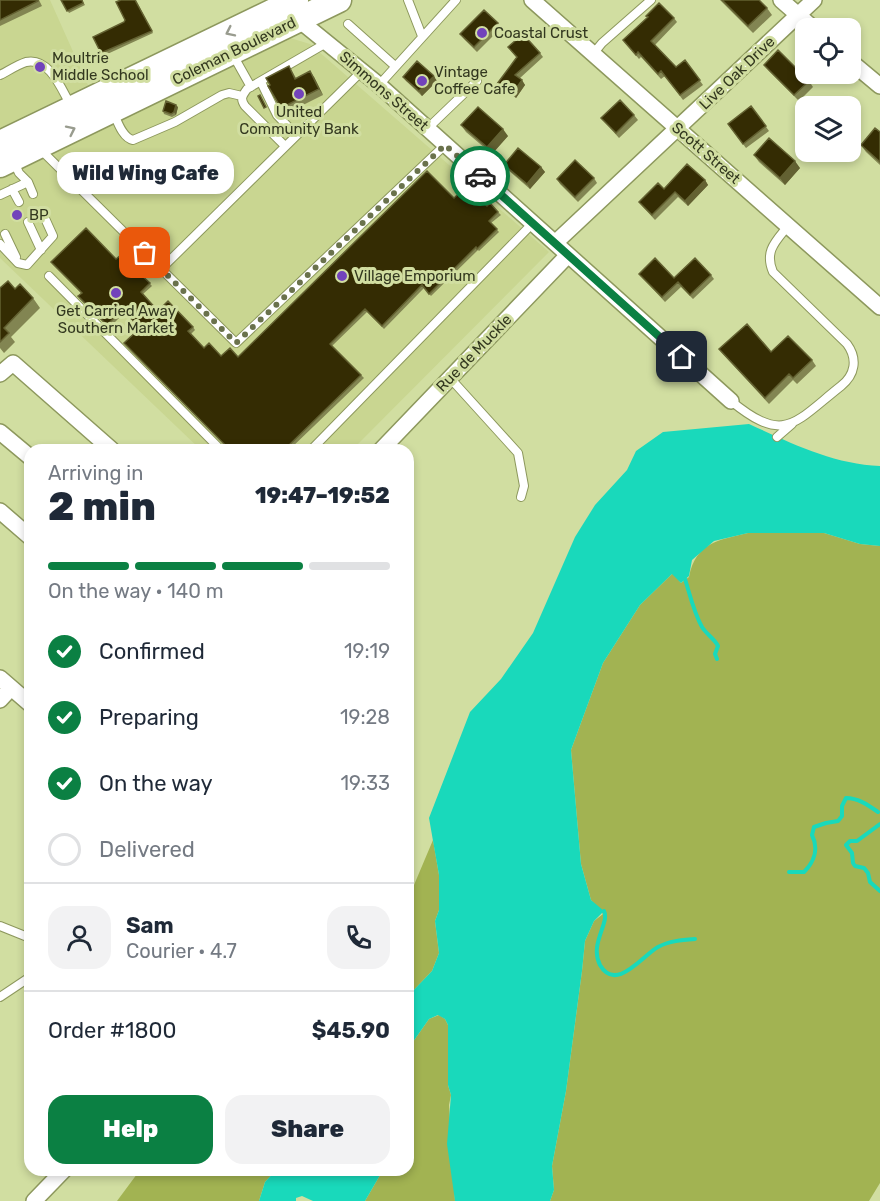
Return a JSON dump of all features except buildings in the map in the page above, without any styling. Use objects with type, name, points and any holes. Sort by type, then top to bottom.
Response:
[{"type":"main road","name":"Coleman Boulevard","points":[[4,156],[73,108],[288,7],[339,0]]},
{"type":"main road","name":"Coleman Boulevard","points":[[4,156],[37,147],[231,52],[288,7]]},
{"type":"street","name":"Scott Street","points":[[532,0],[880,307]]},
{"type":"street","points":[[781,0],[801,18]]},
{"type":"street","name":"Live Oak Drive","points":[[555,243],[814,0]]},
{"type":"street","name":"Simmons Street","points":[[288,7],[379,85],[731,401]]},
{"type":"street","points":[[861,70],[880,86]]},
{"type":"street","name":"Rue de Muckle","points":[[387,444],[568,255]]},
{"type":"street","points":[[0,374],[13,363],[105,444]]},
{"type":"street","points":[[0,432],[24,452]]},
{"type":"street","points":[[0,511],[24,532]]},
{"type":"street","points":[[0,700],[5,683],[24,699]]},
{"type":"street","points":[[34,1201],[58,1176]]},
{"type":"lane","points":[[408,0],[422,36]]},
{"type":"lane","points":[[379,85],[456,0]]},
{"type":"lane","points":[[592,55],[602,43],[651,0]]},
{"type":"lane","points":[[348,24],[394,66]]},
{"type":"lane","points":[[242,96],[251,87],[328,42]]},
{"type":"lane","points":[[231,52],[251,87]]},
{"type":"lane","points":[[0,75],[27,62],[41,63],[51,72],[73,108]]},
{"type":"lane","points":[[161,269],[362,70]]},
{"type":"lane","points":[[427,129],[477,81]]},
{"type":"lane","points":[[261,82],[277,115],[296,135]]},
{"type":"lane","points":[[112,110],[124,134],[128,139],[133,140],[175,122],[222,94],[242,96]]},
{"type":"lane","points":[[242,96],[245,106],[285,146]]},
{"type":"lane","points":[[37,147],[236,343],[445,145]]},
{"type":"lane","points":[[4,156],[28,182],[33,194]]},
{"type":"lane","points":[[0,195],[28,182]]},
{"type":"lane","points":[[12,189],[19,202]]},
{"type":"lane","points":[[0,244],[18,263],[27,265],[53,236],[43,214]]},
{"type":"lane","points":[[28,222],[41,250]]},
{"type":"lane","points":[[317,444],[532,224]]},
{"type":"lane","points":[[777,437],[848,380],[854,366],[854,358],[847,344],[773,272],[769,263],[771,247],[788,226]]},
{"type":"lane","points":[[5,234],[18,263]]},
{"type":"lane","points":[[48,276],[215,444]]},
{"type":"lane","points":[[450,378],[518,453],[524,486],[521,497]]},
{"type":"lane","points":[[731,401],[751,417],[762,422],[777,427],[793,423]]},
{"type":"lane","points":[[0,926],[24,936]]},
{"type":"lane","points":[[0,997],[24,981]]},
{"type":"shaded area","name":"Moultrie Middle School","points":[[0,0],[50,0],[88,85],[0,128]]},
{"type":"shaded area","points":[[290,38],[310,44],[549,252],[358,444],[195,444],[0,258],[0,177]]},
{"type":"shaded area","points":[[748,533],[824,533],[860,544],[880,546],[880,1183],[869,1201],[550,1201],[554,1190],[552,1166],[566,1091],[585,941],[594,921],[603,914],[591,900],[581,864],[571,750],[603,663],[640,605],[673,573],[681,583],[689,577],[697,556],[710,545]]},
{"type":"shaded area","points":[[433,840],[439,875],[439,910],[435,921],[439,953],[432,971],[414,990],[414,885]]},
{"type":"shaded area","points":[[439,1015],[448,1025],[448,1085],[451,1095],[449,1105],[455,1201],[365,1201],[380,1176],[414,1176],[414,1040],[429,1019]]},
{"type":"shaded area","points":[[136,1176],[270,1176],[265,1182],[259,1201],[117,1201]]},
{"type":"water","points":[[749,424],[829,457],[880,466],[880,546],[860,544],[824,533],[748,533],[714,541],[692,560],[689,576],[681,583],[672,574],[640,605],[603,663],[571,750],[581,864],[591,900],[604,911],[594,921],[585,941],[566,1091],[552,1166],[554,1190],[550,1201],[455,1201],[447,1144],[451,1095],[448,1085],[448,1025],[445,1019],[438,1015],[429,1019],[414,1040],[414,990],[432,971],[439,953],[435,921],[439,910],[439,875],[429,818],[470,712],[501,679],[533,633],[575,537],[595,505],[627,470],[636,451],[663,432]]},
{"type":"water","points":[[270,1176],[380,1176],[365,1201],[313,1201],[302,1196],[296,1198],[296,1201],[259,1201],[265,1182]]},
{"type":"waterway","points":[[685,579],[699,622],[718,646],[715,654],[717,659]]},
{"type":"waterway","points":[[789,872],[804,872],[808,868],[815,850],[812,835],[814,827],[838,821],[842,816],[842,806],[846,798],[867,804],[878,812]]},
{"type":"waterway","points":[[880,824],[857,841],[850,841],[846,845],[852,853],[855,866],[864,868],[870,882],[880,891]]},
{"type":"waterway","points":[[604,911],[597,957],[606,973],[621,974],[662,945],[695,939]]},
{"type":"way so far","points":[[145,253],[236,343],[445,145],[480,176]]},
{"type":"place","name":"Coastal Crust","points":[[482,33]]},
{"type":"place","name":"Moultrie Middle School","points":[[40,67]]},
{"type":"place","name":"Vintage Coffee Cafe","points":[[422,81]]},
{"type":"place","name":"United Community Bank","points":[[299,94]]},
{"type":"place","name":"BP","points":[[17,215]]},
{"type":"place","name":"Wild Wing Cafe","points":[[145,253]]},
{"type":"place","name":"Village Emporium","points":[[342,276]]},
{"type":"place","name":"Get Carried Away Southern Market","points":[[116,293]]},
{"type":"route","points":[[480,176],[682,357]]}]
